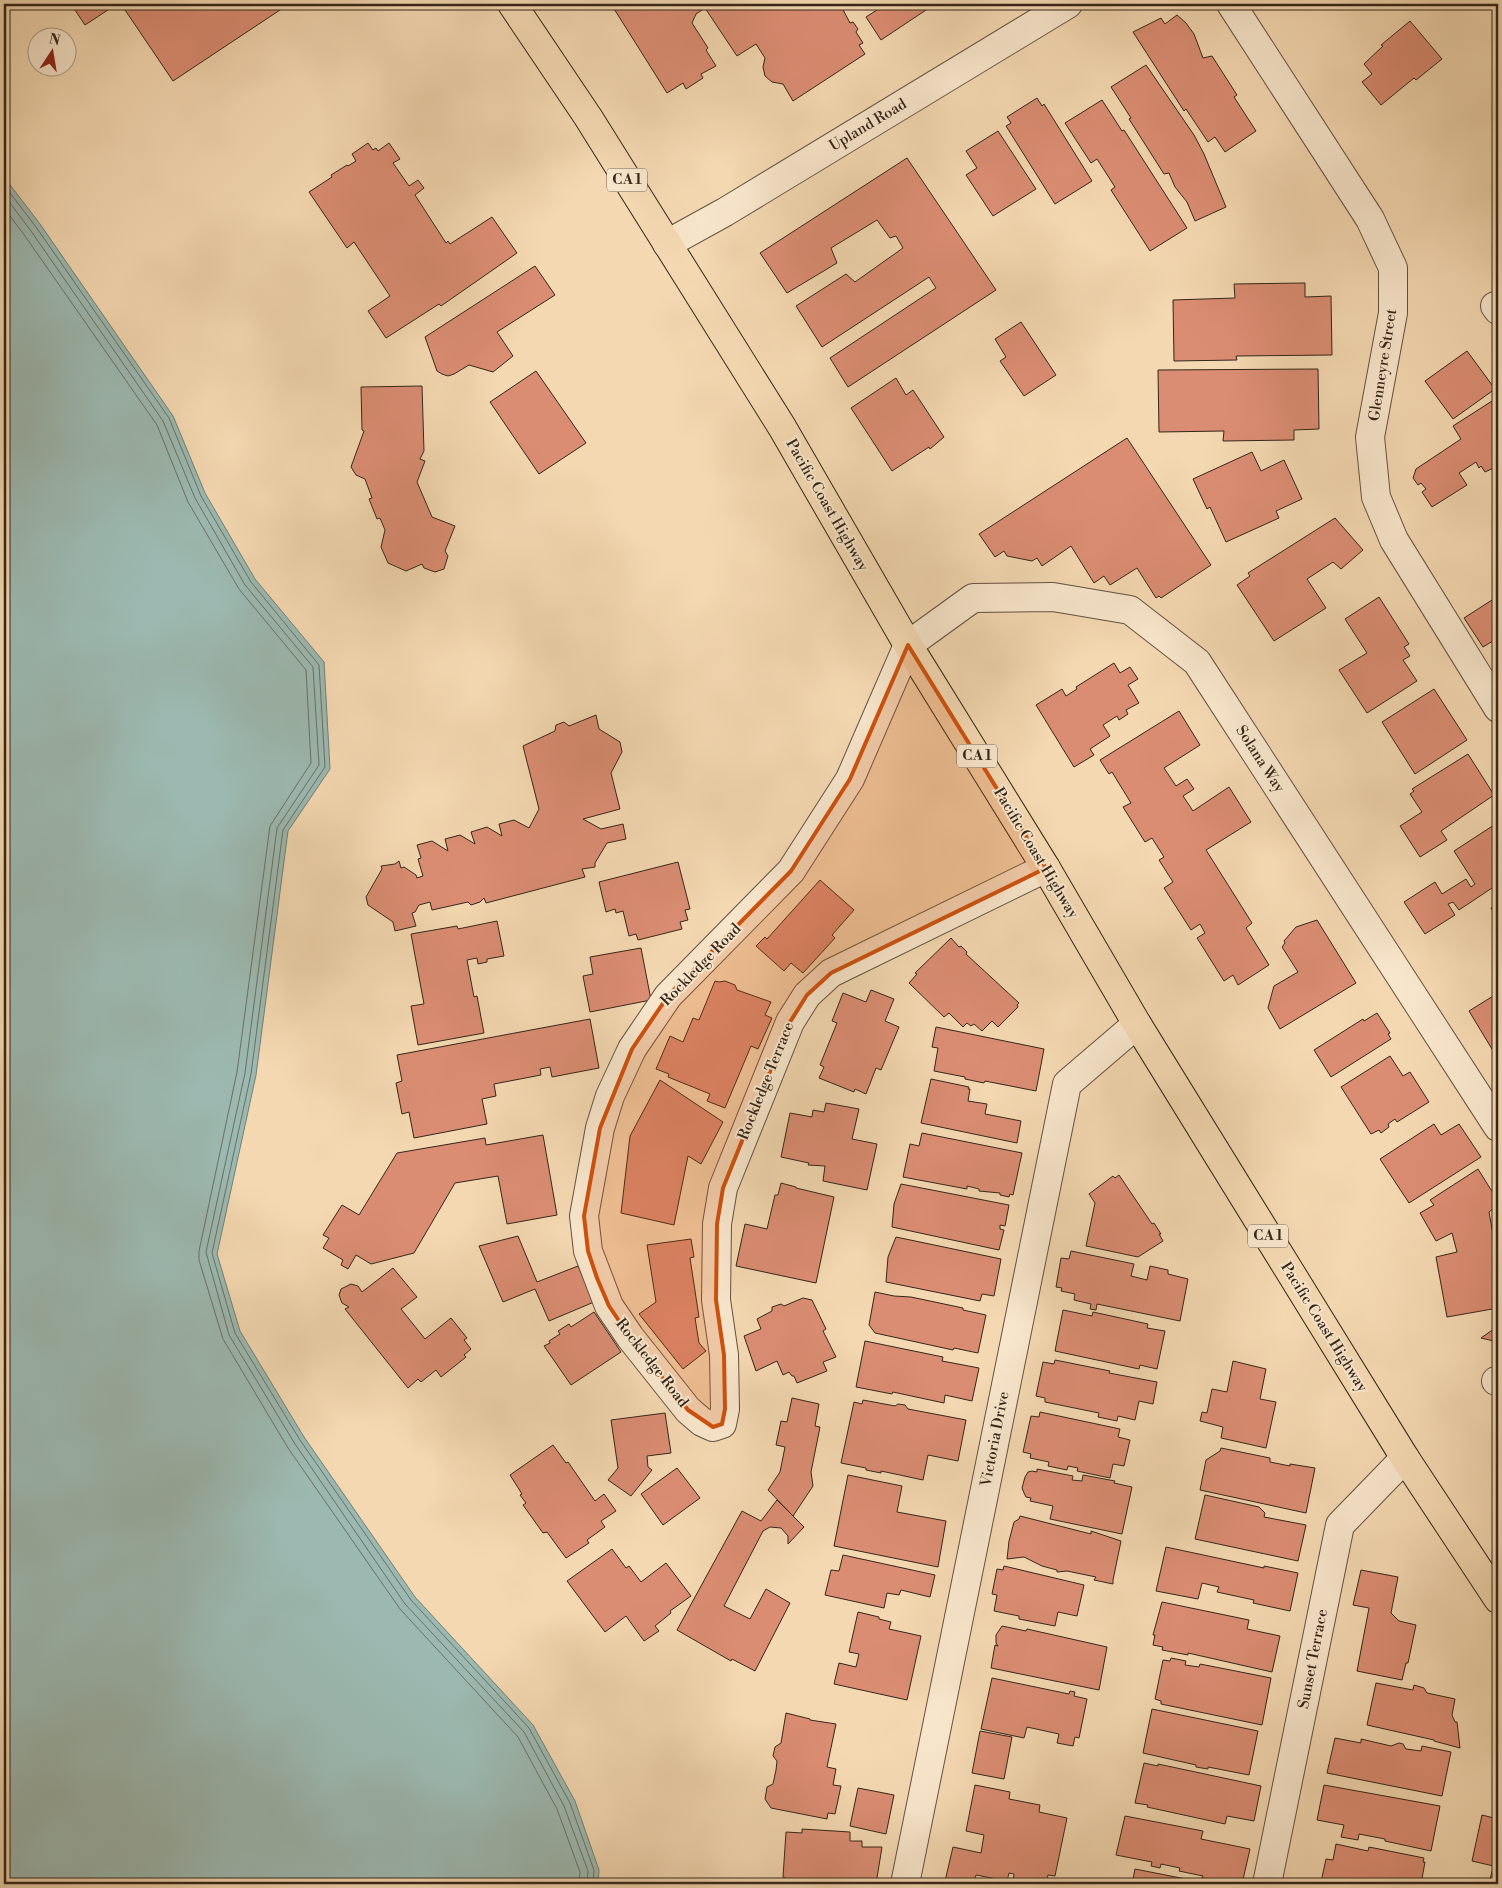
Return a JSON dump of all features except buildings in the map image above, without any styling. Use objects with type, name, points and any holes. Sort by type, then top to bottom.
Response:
[{"type":"highway","name":"Pacific Coast Highway","points":[[512,4],[588,117],[782,426],[908,645],[1046,868],[1137,1024],[1405,1458],[1498,1599]]},
{"type":"street","name":"Upland Road","points":[[667,244],[733,207],[1068,4]]},
{"type":"street","name":"Glenneyre Street","points":[[1231,4],[1370,219],[1393,268],[1393,313],[1370,437],[1376,497],[1394,540],[1498,708]]},
{"type":"street","name":"Solana Way","points":[[908,645],[973,598],[1053,597],[1130,610],[1197,662],[1498,1127]]},
{"type":"street","name":"Rockledge Road","points":[[725,1409],[722,1424],[712,1427],[702,1422],[688,1410],[630,1337],[609,1306],[588,1250],[584,1216],[600,1128],[610,1096],[632,1048],[668,996],[791,871],[850,779],[908,645]]},
{"type":"street","name":"Rockledge Terrace","points":[[725,1409],[724,1355],[716,1300],[719,1215],[723,1188],[790,1022],[806,995],[831,973],[1046,868]]},
{"type":"street","name":"Victoria Drive","points":[[905,1884],[1067,1084],[1137,1024]]},
{"type":"street","name":"Sunset Terrace","points":[[1267,1884],[1340,1526],[1405,1458]]},
{"type":"highlighted area","points":[[908,645],[1046,868],[831,973],[807,995],[790,1022],[723,1188],[717,1224],[716,1300],[724,1355],[725,1409],[722,1424],[713,1427],[688,1410],[630,1337],[609,1306],[597,1278],[588,1251],[584,1216],[600,1128],[632,1049],[668,996],[791,871],[850,779]]},
{"type":"water","points":[[4,177],[40,224],[173,416],[205,493],[255,579],[324,662],[330,769],[288,831],[256,1075],[217,1254],[240,1331],[304,1437],[415,1597],[533,1725],[575,1801],[599,1870],[598,1884],[4,1884]]}]
